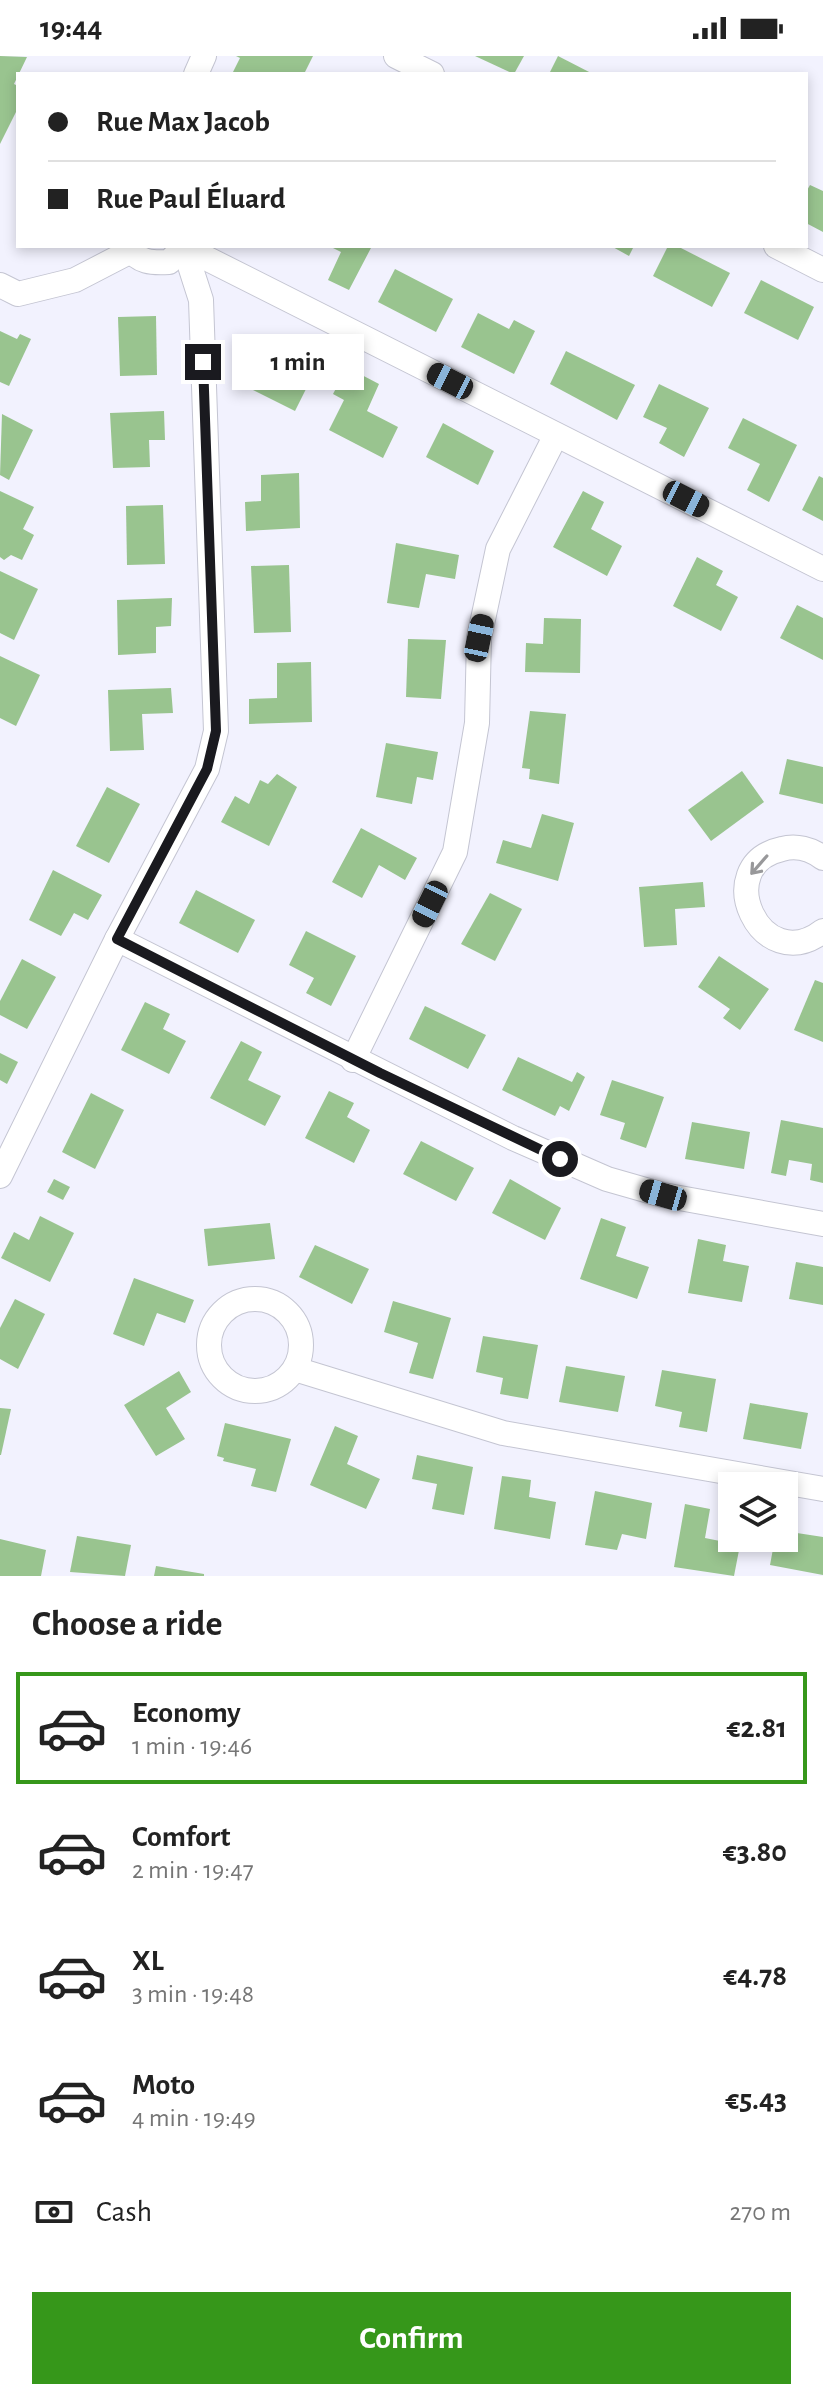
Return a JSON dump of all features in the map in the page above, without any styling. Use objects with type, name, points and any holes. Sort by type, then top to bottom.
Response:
[{"type":"street","points":[[396,56],[428,72]]},
{"type":"street","points":[[0,285],[18,294],[75,280],[130,249],[148,263],[169,262],[183,248]]},
{"type":"street","points":[[0,1176],[117,939],[207,769],[216,731],[201,300],[184,248]]},
{"type":"street","points":[[186,248],[823,569]]},
{"type":"street","points":[[780,248],[823,270]]},
{"type":"street","points":[[353,1060],[455,852],[477,723],[479,638],[498,549],[556,435]]},
{"type":"street","points":[[823,858],[805,848],[775,850],[752,871],[746,902],[751,917],[774,938],[805,941],[823,931]]},
{"type":"street","points":[[117,939],[353,1060],[513,1138],[607,1179],[663,1195],[823,1224]]},
{"type":"street","points":[[295,1369],[503,1433],[823,1489]]},
{"type":"building","points":[[0,56],[27,57],[20,72],[16,72],[16,112],[0,144]]},
{"type":"building","points":[[236,56],[313,56],[305,72],[233,72],[240,58]]},
{"type":"building","points":[[475,56],[524,56],[515,72]]},
{"type":"building","points":[[558,56],[589,72],[550,72]]},
{"type":"building","points":[[810,185],[823,191],[823,232],[808,224]]},
{"type":"building","points":[[333,248],[371,248],[349,290],[328,280],[341,252]]},
{"type":"building","points":[[615,248],[633,248],[629,256]]},
{"type":"building","points":[[667,248],[681,248],[730,273],[712,307],[653,276]]},
{"type":"building","points":[[395,269],[453,299],[436,332],[378,302]]},
{"type":"building","points":[[761,280],[814,307],[798,340],[744,313]]},
{"type":"building","points":[[478,313],[509,329],[514,320],[535,331],[514,374],[461,347]]},
{"type":"building","points":[[156,316],[157,375],[120,376],[118,317]]},
{"type":"building","points":[[0,331],[17,339],[20,334],[31,339],[9,386],[0,382]]},
{"type":"building","points":[[270,337],[296,350],[288,365],[312,377],[295,411],[245,386]]},
{"type":"building","points":[[566,351],[635,385],[617,420],[550,384]]},
{"type":"building","points":[[358,373],[379,384],[367,411],[398,427],[383,458],[329,430],[344,400],[333,394],[343,375],[354,380]]},
{"type":"building","points":[[659,384],[709,408],[684,457],[659,443],[667,428],[643,417]]},
{"type":"building","points":[[164,411],[165,440],[149,440],[150,467],[113,468],[110,413]]},
{"type":"building","points":[[2,414],[33,430],[9,480],[0,475]]},
{"type":"building","points":[[743,418],[797,445],[769,502],[747,490],[760,464],[728,448]]},
{"type":"building","points":[[443,423],[494,451],[478,485],[426,457]]},
{"type":"building","points":[[299,473],[300,528],[246,531],[245,502],[261,501],[261,475]]},
{"type":"building","points":[[819,476],[823,478],[823,521],[802,510]]},
{"type":"building","points":[[0,491],[34,507],[23,529],[34,535],[22,560],[11,555],[4,560],[0,557]]},
{"type":"building","points":[[583,491],[604,502],[591,529],[622,546],[607,576],[553,547]]},
{"type":"building","points":[[163,505],[165,564],[127,565],[126,506]]},
{"type":"building","points":[[396,543],[459,555],[455,579],[426,574],[419,608],[387,603]]},
{"type":"building","points":[[697,557],[723,571],[716,585],[738,597],[721,631],[673,606]]},
{"type":"building","points":[[289,565],[291,632],[254,633],[251,566]]},
{"type":"building","points":[[0,571],[38,589],[14,640],[0,633]]},
{"type":"building","points":[[172,598],[171,626],[156,627],[156,653],[118,655],[117,600]]},
{"type":"building","points":[[797,605],[823,618],[823,660],[780,638]]},
{"type":"building","points":[[544,618],[581,619],[580,673],[525,672],[526,643],[543,644]]},
{"type":"building","points":[[408,639],[446,640],[441,699],[406,697]]},
{"type":"building","points":[[0,656],[40,675],[16,726],[0,718]]},
{"type":"building","points":[[311,662],[312,722],[249,724],[249,699],[277,698],[277,663]]},
{"type":"building","points":[[171,688],[173,713],[142,714],[144,750],[110,751],[108,690]]},
{"type":"building","points":[[530,711],[566,714],[559,784],[529,779],[530,769],[522,768]]},
{"type":"building","points":[[386,743],[438,752],[433,780],[417,777],[412,804],[376,797]]},
{"type":"building","points":[[787,759],[823,767],[823,804],[779,794]]},
{"type":"building","points":[[742,771],[764,802],[711,841],[688,810]]},
{"type":"building","points":[[277,774],[297,787],[269,846],[221,822],[235,796],[249,804],[260,780],[268,784]]},
{"type":"building","points":[[107,787],[140,804],[109,863],[76,846]]},
{"type":"building","points":[[542,814],[574,823],[558,881],[496,863],[503,840],[531,848]]},
{"type":"building","points":[[361,828],[417,858],[405,880],[379,865],[362,898],[332,882]]},
{"type":"building","points":[[53,870],[102,895],[88,920],[74,913],[61,936],[29,920]]},
{"type":"building","points":[[703,882],[705,907],[675,909],[677,945],[644,947],[639,887]]},
{"type":"building","points":[[196,890],[255,920],[238,953],[179,923]]},
{"type":"building","points":[[490,893],[522,909],[495,961],[461,944]]},
{"type":"building","points":[[306,931],[356,956],[331,1006],[306,993],[314,978],[289,965]]},
{"type":"building","points":[[719,956],[769,989],[740,1030],[723,1018],[730,1009],[698,987]]},
{"type":"building","points":[[22,959],[56,977],[27,1029],[0,1015],[0,1001]]},
{"type":"building","points":[[815,980],[823,983],[823,1042],[794,1030]]},
{"type":"building","points":[[145,1002],[170,1014],[163,1029],[186,1041],[169,1074],[121,1050]]},
{"type":"building","points":[[425,1006],[486,1035],[468,1069],[409,1039]]},
{"type":"building","points":[[241,1041],[262,1052],[248,1080],[281,1096],[265,1126],[210,1098]]},
{"type":"building","points":[[0,1053],[18,1062],[7,1084],[0,1080]]},
{"type":"building","points":[[518,1057],[572,1082],[577,1072],[585,1077],[569,1111],[560,1106],[555,1116],[502,1090]]},
{"type":"building","points":[[612,1080],[664,1097],[646,1148],[620,1139],[625,1123],[600,1115]]},
{"type":"building","points":[[329,1091],[354,1103],[347,1117],[370,1130],[354,1163],[305,1138]]},
{"type":"building","points":[[91,1093],[124,1110],[95,1169],[62,1152]]},
{"type":"building","points":[[781,1120],[823,1128],[823,1183],[810,1180],[812,1164],[789,1160],[786,1176],[771,1173]]},
{"type":"building","points":[[692,1122],[750,1132],[744,1169],[685,1159]]},
{"type":"building","points":[[421,1141],[474,1168],[456,1201],[403,1174]]},
{"type":"building","points":[[54,1179],[70,1187],[63,1200],[47,1192]]},
{"type":"building","points":[[510,1179],[561,1208],[545,1240],[492,1213]]},
{"type":"building","points":[[40,1216],[74,1233],[50,1282],[1,1258],[14,1232],[29,1240]]},
{"type":"building","points":[[601,1218],[626,1227],[616,1256],[649,1267],[637,1299],[580,1279]]},
{"type":"building","points":[[270,1223],[275,1259],[208,1266],[204,1229]]},
{"type":"building","points":[[698,1239],[726,1245],[723,1261],[749,1266],[742,1302],[688,1293]]},
{"type":"building","points":[[315,1245],[369,1269],[352,1304],[299,1277]]},
{"type":"building","points":[[796,1262],[823,1267],[823,1305],[789,1299]]},
{"type":"building","points":[[134,1278],[194,1300],[185,1323],[157,1313],[144,1346],[113,1334]]},
{"type":"building","points":[[15,1299],[45,1314],[18,1369],[0,1359],[0,1328]]},
{"type":"building","points":[[393,1301],[451,1318],[433,1379],[409,1373],[418,1343],[384,1332]]},
{"type":"building","points":[[483,1336],[538,1345],[528,1399],[500,1394],[503,1378],[476,1372]]},
{"type":"building","points":[[566,1366],[625,1376],[618,1412],[559,1402]]},
{"type":"building","points":[[662,1370],[716,1379],[707,1432],[679,1427],[682,1412],[655,1406]]},
{"type":"building","points":[[179,1371],[191,1392],[166,1408],[185,1439],[156,1456],[124,1405]]},
{"type":"building","points":[[750,1403],[808,1413],[801,1449],[743,1439]]},
{"type":"building","points":[[0,1408],[11,1409],[1,1455],[0,1455]]},
{"type":"building","points":[[225,1423],[291,1439],[276,1492],[251,1486],[256,1469],[223,1461],[224,1458],[217,1456]]},
{"type":"building","points":[[335,1426],[358,1436],[347,1464],[380,1479],[366,1509],[310,1485]]},
{"type":"building","points":[[417,1455],[473,1467],[464,1515],[432,1509],[437,1484],[412,1479]]},
{"type":"building","points":[[502,1476],[531,1480],[529,1497],[556,1502],[550,1539],[494,1529]]},
{"type":"building","points":[[595,1491],[652,1503],[646,1539],[622,1534],[617,1550],[585,1545]]},
{"type":"building","points":[[685,1504],[710,1509],[705,1538],[718,1541],[718,1552],[739,1552],[734,1576],[674,1567]]},
{"type":"building","points":[[798,1533],[823,1537],[823,1575],[770,1565],[772,1552],[798,1552]]},
{"type":"building","points":[[77,1536],[131,1545],[125,1576],[70,1572]]},
{"type":"building","points":[[0,1539],[46,1550],[41,1576],[0,1576]]},
{"type":"building","points":[[156,1566],[204,1574],[204,1576],[154,1576]]},
{"type":"route","points":[[203,362],[216,731],[207,769],[117,939],[380,1073],[560,1159]]}]
